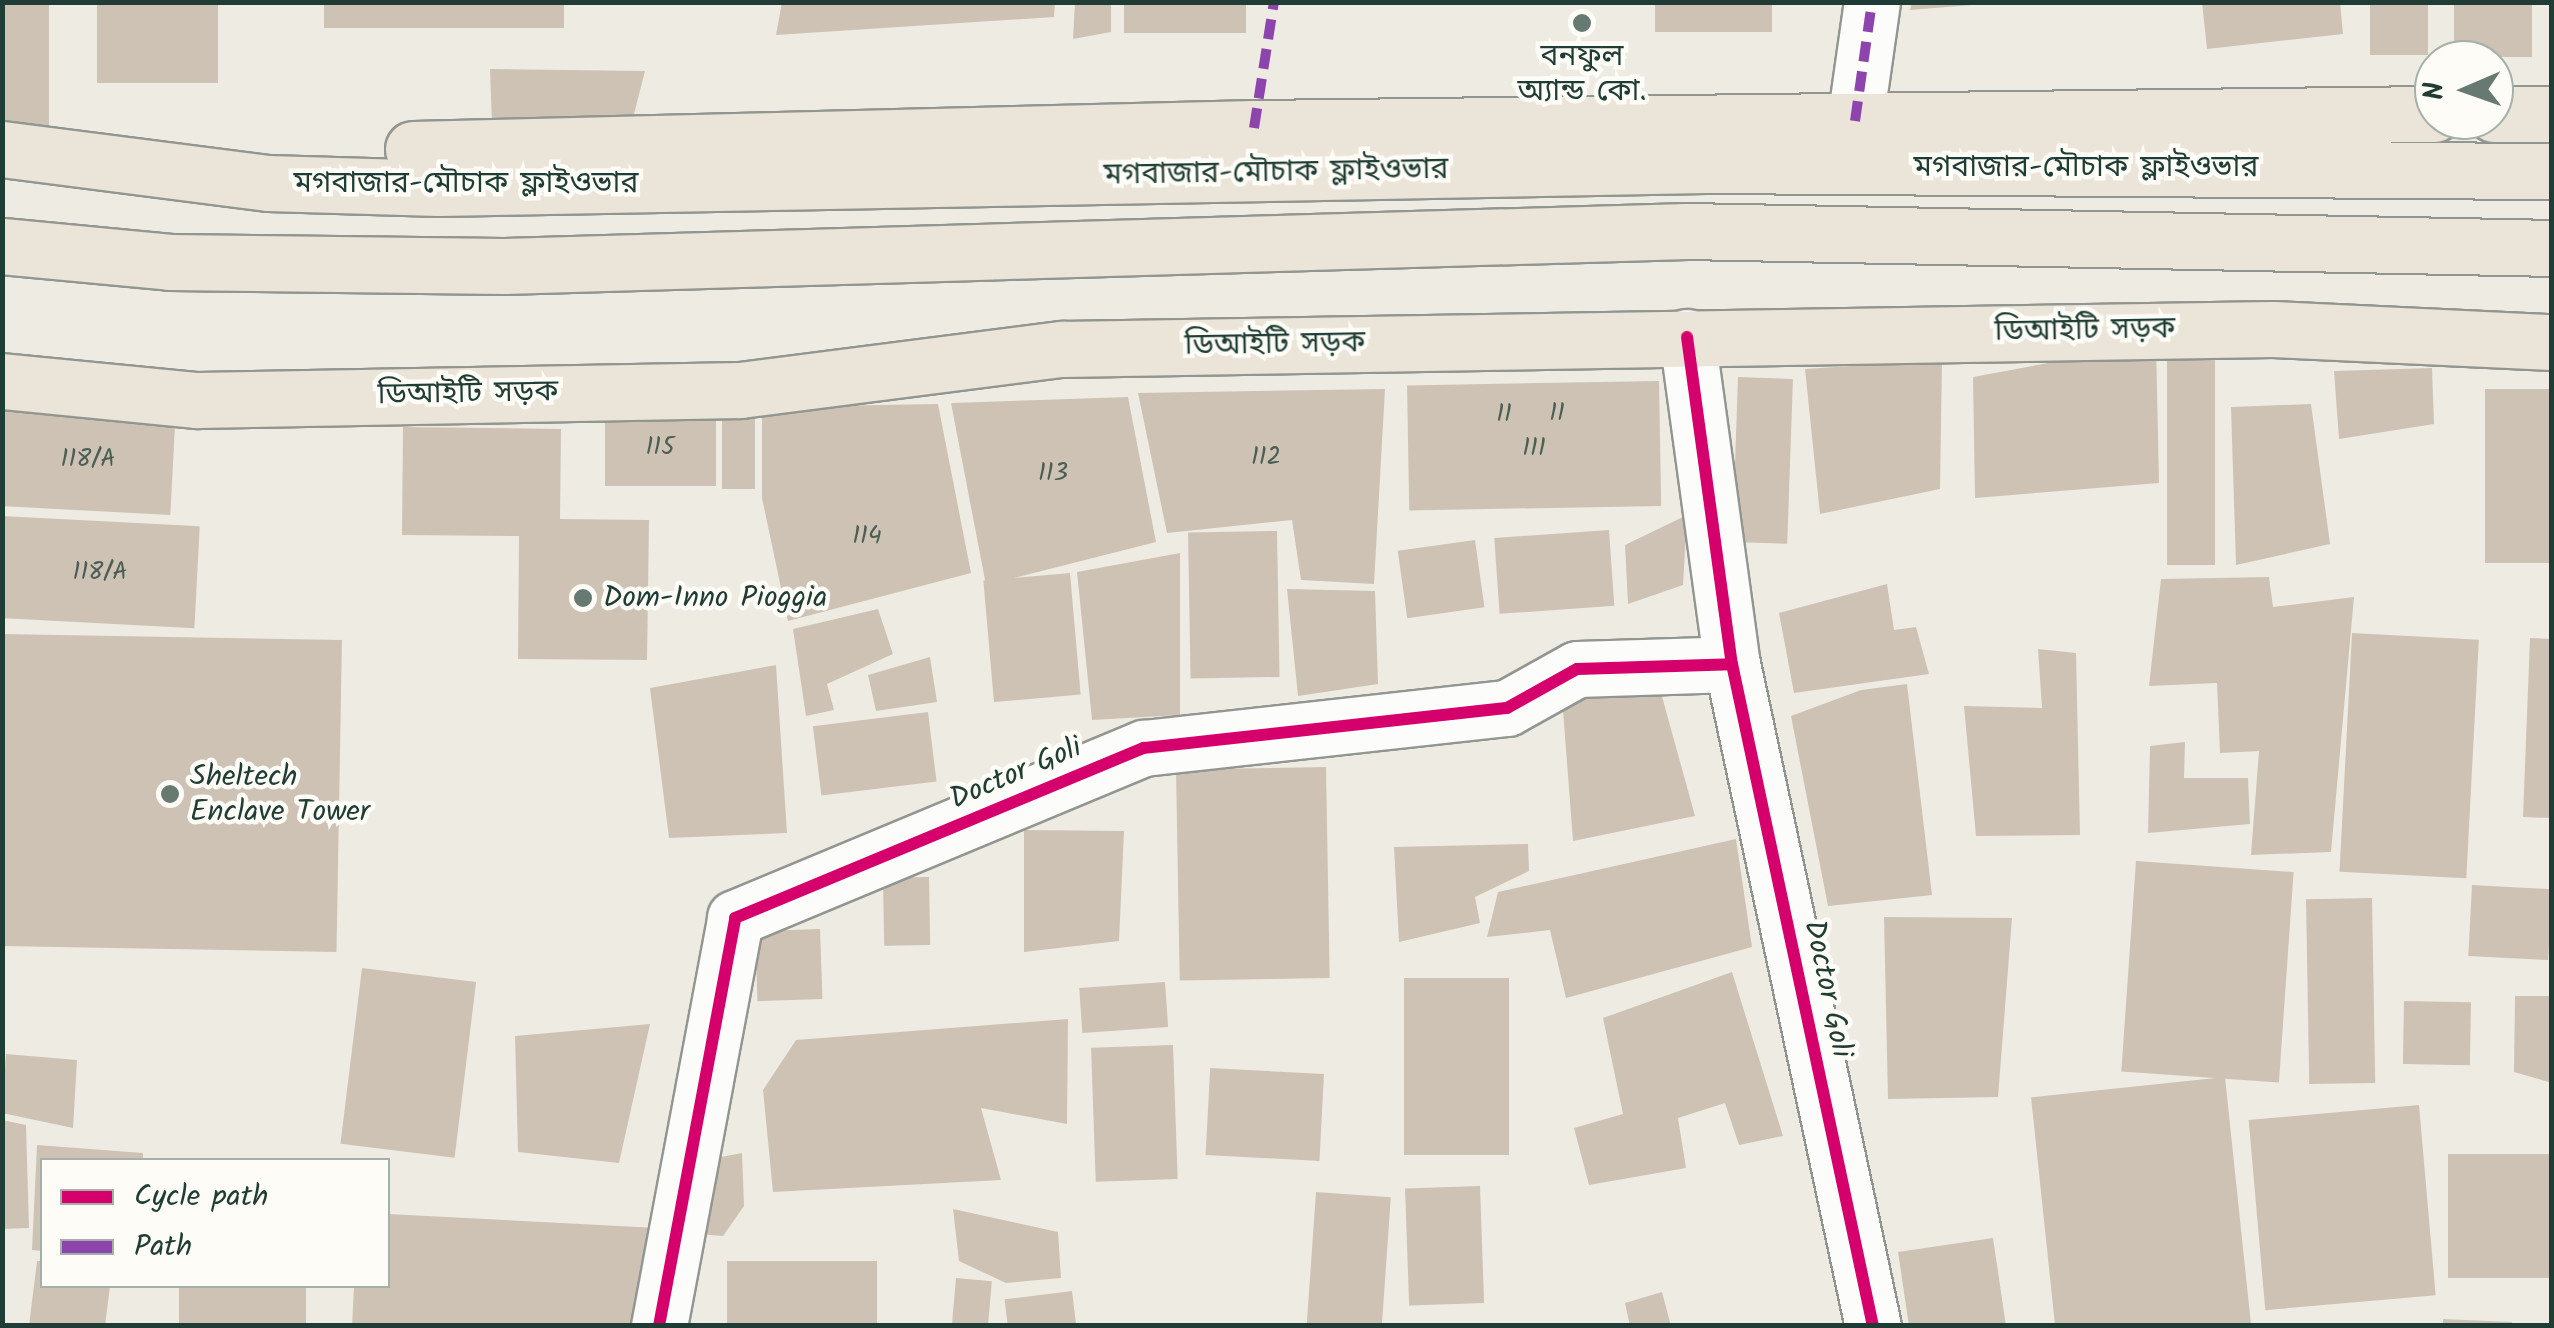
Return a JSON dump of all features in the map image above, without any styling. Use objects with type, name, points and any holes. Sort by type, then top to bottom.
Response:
[{"type":"main road","points":[[2,117],[127,138],[450,150],[1855,121],[2414,114]]},
{"type":"main road","points":[[2514,114],[2552,114]]},
{"type":"main road","name":"মগবাজার-মৌচাক ফ্লাইওভার","points":[[2,150],[268,184],[438,188],[1705,165],[2552,171]]},
{"type":"main road","points":[[2,246],[170,262],[504,266],[964,247],[1686,231],[2552,248]]},
{"type":"main road","name":"ডিআইটি সড়ক","points":[[2,381],[197,400],[740,390],[1062,349],[2272,329],[2552,342]]},
{"type":"street","points":[[1855,121],[1872,2]]},
{"type":"street","name":"Doctor Goli","points":[[1687,336],[1732,664],[1873,1326]]},
{"type":"street","name":"Doctor Goli","points":[[659,1326],[735,918],[1144,748],[1507,708],[1577,669],[1732,664]]},
{"type":"building","points":[[2,2],[49,2],[49,138],[2,138]]},
{"type":"building","points":[[97,2],[218,2],[218,83],[97,83]]},
{"type":"building","points":[[324,2],[564,2],[564,28],[324,28]]},
{"type":"building","points":[[782,2],[1055,2],[1054,17],[776,35]]},
{"type":"building","points":[[1075,2],[1111,2],[1111,32],[1073,39]]},
{"type":"building","points":[[1124,2],[1246,2],[1246,33],[1124,33]]},
{"type":"building","points":[[1655,2],[1772,2],[1772,32],[1655,32]]},
{"type":"building","points":[[1912,2],[1972,2],[1972,5],[1910,10]]},
{"type":"building","points":[[2202,2],[2340,2],[2343,34],[2207,49]]},
{"type":"building","points":[[2370,2],[2428,2],[2428,40],[2414,40],[2414,55],[2370,55]]},
{"type":"building","points":[[2454,2],[2532,2],[2532,57],[2514,57],[2514,40],[2454,40]]},
{"type":"building","points":[[490,69],[645,71],[633,118],[493,153]]},
{"type":"building","points":[[2156,343],[2159,483],[1975,498],[1973,377]]},
{"type":"building","points":[[2167,346],[2215,346],[2215,565],[2167,565]]},
{"type":"building","points":[[1942,360],[1940,489],[1820,514],[1805,369]]},
{"type":"building","points":[[2432,368],[2434,424],[2339,439],[2334,371]]},
{"type":"building","points":[[1738,377],[1793,379],[1787,544],[1732,542]]},
{"type":"building","points":[[1659,381],[1661,506],[1409,510],[1407,385]]},
{"type":"building","points":[[1385,389],[1374,584],[1301,580],[1292,520],[1167,533],[1138,393]]},
{"type":"building","points":[[2485,389],[2552,389],[2552,563],[2485,563]]},
{"type":"building","points":[[1128,397],[1156,542],[986,585],[951,403]]},
{"type":"building","points":[[2,402],[176,411],[170,515],[2,506]]},
{"type":"building","points":[[938,404],[971,573],[788,621],[762,498],[762,407]]},
{"type":"building","points":[[2311,404],[2330,544],[2236,565],[2231,407]]},
{"type":"building","points":[[605,406],[716,406],[716,486],[605,486]]},
{"type":"building","points":[[722,406],[755,406],[755,489],[722,489]]},
{"type":"building","name":"Dom-Inno Pioggia","points":[[403,427],[561,429],[560,519],[649,520],[647,660],[518,659],[519,536],[402,535]]},
{"type":"building","points":[[1687,515],[1683,585],[1628,604],[1625,545]]},
{"type":"building","points":[[2,516],[200,526],[194,628],[2,618]]},
{"type":"building","points":[[1609,530],[1614,606],[1500,614],[1494,538]]},
{"type":"building","points":[[1277,531],[1280,677],[1191,679],[1188,533]]},
{"type":"building","points":[[1475,540],[1484,607],[1407,618],[1398,551]]},
{"type":"building","points":[[1180,553],[1180,715],[1092,720],[1077,572]]},
{"type":"building","points":[[1070,573],[1081,695],[994,702],[983,581]]},
{"type":"building","points":[[2269,577],[2273,607],[2354,597],[2331,852],[2251,855],[2259,751],[2220,753],[2217,683],[2149,686],[2161,579]]},
{"type":"building","points":[[1887,584],[1894,630],[1916,627],[1929,674],[1794,693],[1779,613]]},
{"type":"building","points":[[1287,589],[1375,591],[1378,684],[1298,696]]},
{"type":"building","points":[[878,609],[893,654],[827,684],[834,710],[806,716],[793,629]]},
{"type":"building","points":[[2352,633],[2479,640],[2466,878],[2339,872]]},
{"type":"building","name":"Sheltech Enclave Tower","points":[[2,634],[342,640],[337,952],[2,946]]},
{"type":"building","points":[[2530,638],[2552,639],[2552,818],[2523,817]]},
{"type":"building","points":[[2038,649],[2076,653],[2080,835],[1976,836],[1964,706],[2042,708]]},
{"type":"building","points":[[930,657],[937,702],[876,711],[868,675]]},
{"type":"building","points":[[776,665],[787,833],[669,838],[650,688]]},
{"type":"building","points":[[1655,671],[1695,816],[1573,841],[1561,684]]},
{"type":"building","points":[[1907,684],[1932,895],[1828,906],[1791,716],[1861,690]]},
{"type":"building","points":[[928,712],[937,781],[821,796],[813,726]]},
{"type":"building","points":[[2185,742],[2184,778],[2248,778],[2250,824],[2148,833],[2150,746]]},
{"type":"building","points":[[1326,767],[1330,978],[1180,981],[1176,770]]},
{"type":"building","points":[[1024,830],[1124,831],[1119,941],[1024,952]]},
{"type":"building","points":[[1736,839],[1752,947],[1566,998],[1550,930],[1487,937],[1498,892]]},
{"type":"building","points":[[1528,844],[1529,871],[1475,897],[1480,923],[1399,942],[1394,847]]},
{"type":"building","points":[[2136,861],[2294,872],[2279,1083],[2121,1071]]},
{"type":"building","points":[[929,877],[930,945],[884,946],[883,878]]},
{"type":"building","points":[[2472,885],[2552,889],[2548,960],[2468,956]]},
{"type":"building","points":[[2372,898],[2375,1083],[2309,1084],[2306,899]]},
{"type":"building","points":[[1884,917],[2012,918],[1998,1097],[1888,1099]]},
{"type":"building","points":[[820,929],[822,999],[757,1001],[755,931]]},
{"type":"building","points":[[362,968],[476,982],[455,1158],[340,1144]]},
{"type":"building","points":[[1732,972],[1783,1136],[1739,1145],[1725,1103],[1678,1118],[1686,1168],[1589,1185],[1574,1128],[1623,1114],[1603,1018]]},
{"type":"building","points":[[1404,978],[1509,978],[1509,1155],[1404,1155]]},
{"type":"building","points":[[1165,982],[1168,1027],[1082,1033],[1079,988]]},
{"type":"building","points":[[2515,996],[2552,996],[2552,1083],[2514,1072]]},
{"type":"building","points":[[2404,1001],[2471,1002],[2470,1065],[2403,1064]]},
{"type":"building","points":[[1068,1019],[1067,1124],[981,1108],[1001,1180],[773,1192],[763,1090],[796,1040]]},
{"type":"building","points":[[650,1024],[619,1163],[518,1152],[515,1036]]},
{"type":"building","points":[[1173,1045],[1178,1179],[1096,1182],[1091,1048]]},
{"type":"building","points":[[6,1054],[77,1060],[73,1128],[2,1113]]},
{"type":"building","points":[[1210,1068],[1324,1074],[1319,1161],[1206,1155]]},
{"type":"building","points":[[2225,1077],[2251,1326],[2055,1326],[2031,1097]]},
{"type":"building","points":[[2419,1105],[2436,1295],[2265,1310],[2249,1120]]},
{"type":"building","points":[[2,1120],[26,1125],[29,1228],[2,1229]]},
{"type":"building","points":[[37,1145],[143,1153],[143,1158],[40,1158],[40,1251],[32,1250]]},
{"type":"building","points":[[742,1153],[744,1206],[723,1236],[696,1234],[705,1160]]},
{"type":"building","points":[[2448,1154],[2552,1154],[2552,1278],[2448,1278]]},
{"type":"building","points":[[1480,1186],[1484,1303],[1409,1306],[1405,1189]]},
{"type":"building","points":[[1316,1192],[1391,1197],[1382,1326],[1307,1326]]},
{"type":"building","points":[[953,1209],[1058,1232],[1061,1278],[1006,1283],[959,1261]]},
{"type":"building","points":[[390,1214],[657,1228],[655,1326],[352,1326],[354,1288],[390,1288]]},
{"type":"building","points":[[1993,1238],[2006,1326],[1909,1326],[1898,1252]]},
{"type":"building","points":[[37,1261],[40,1288],[110,1288],[105,1326],[29,1326]]},
{"type":"building","points":[[727,1261],[877,1261],[877,1326],[727,1326]]},
{"type":"building","points":[[956,1278],[992,1281],[988,1326],[952,1326]]},
{"type":"building","points":[[179,1288],[306,1288],[306,1326],[179,1326]]},
{"type":"building","points":[[1072,1291],[1076,1326],[1008,1326],[1005,1299]]},
{"type":"building","points":[[1662,1292],[1671,1326],[1630,1326],[1625,1303]]},
{"type":"building","points":[[2443,1319],[2512,1322],[2512,1326],[2443,1326]]},
{"type":"marked path","points":[[1254,128],[1274,2]]},
{"type":"marked path","points":[[1855,121],[1872,2]]},
{"type":"cycle path","points":[[1687,337],[1732,664],[1873,1326]]},
{"type":"cycle path","points":[[659,1326],[735,918],[1144,748],[1507,708],[1577,669],[1732,664]]},
{"type":"place","name":"বনফুল অ্যান্ড কো.","points":[[1582,23]]},
{"type":"place","name":"Dom-Inno Pioggia","points":[[583,598]]},
{"type":"place","name":"Sheltech Enclave Tower","points":[[170,794]]}]
